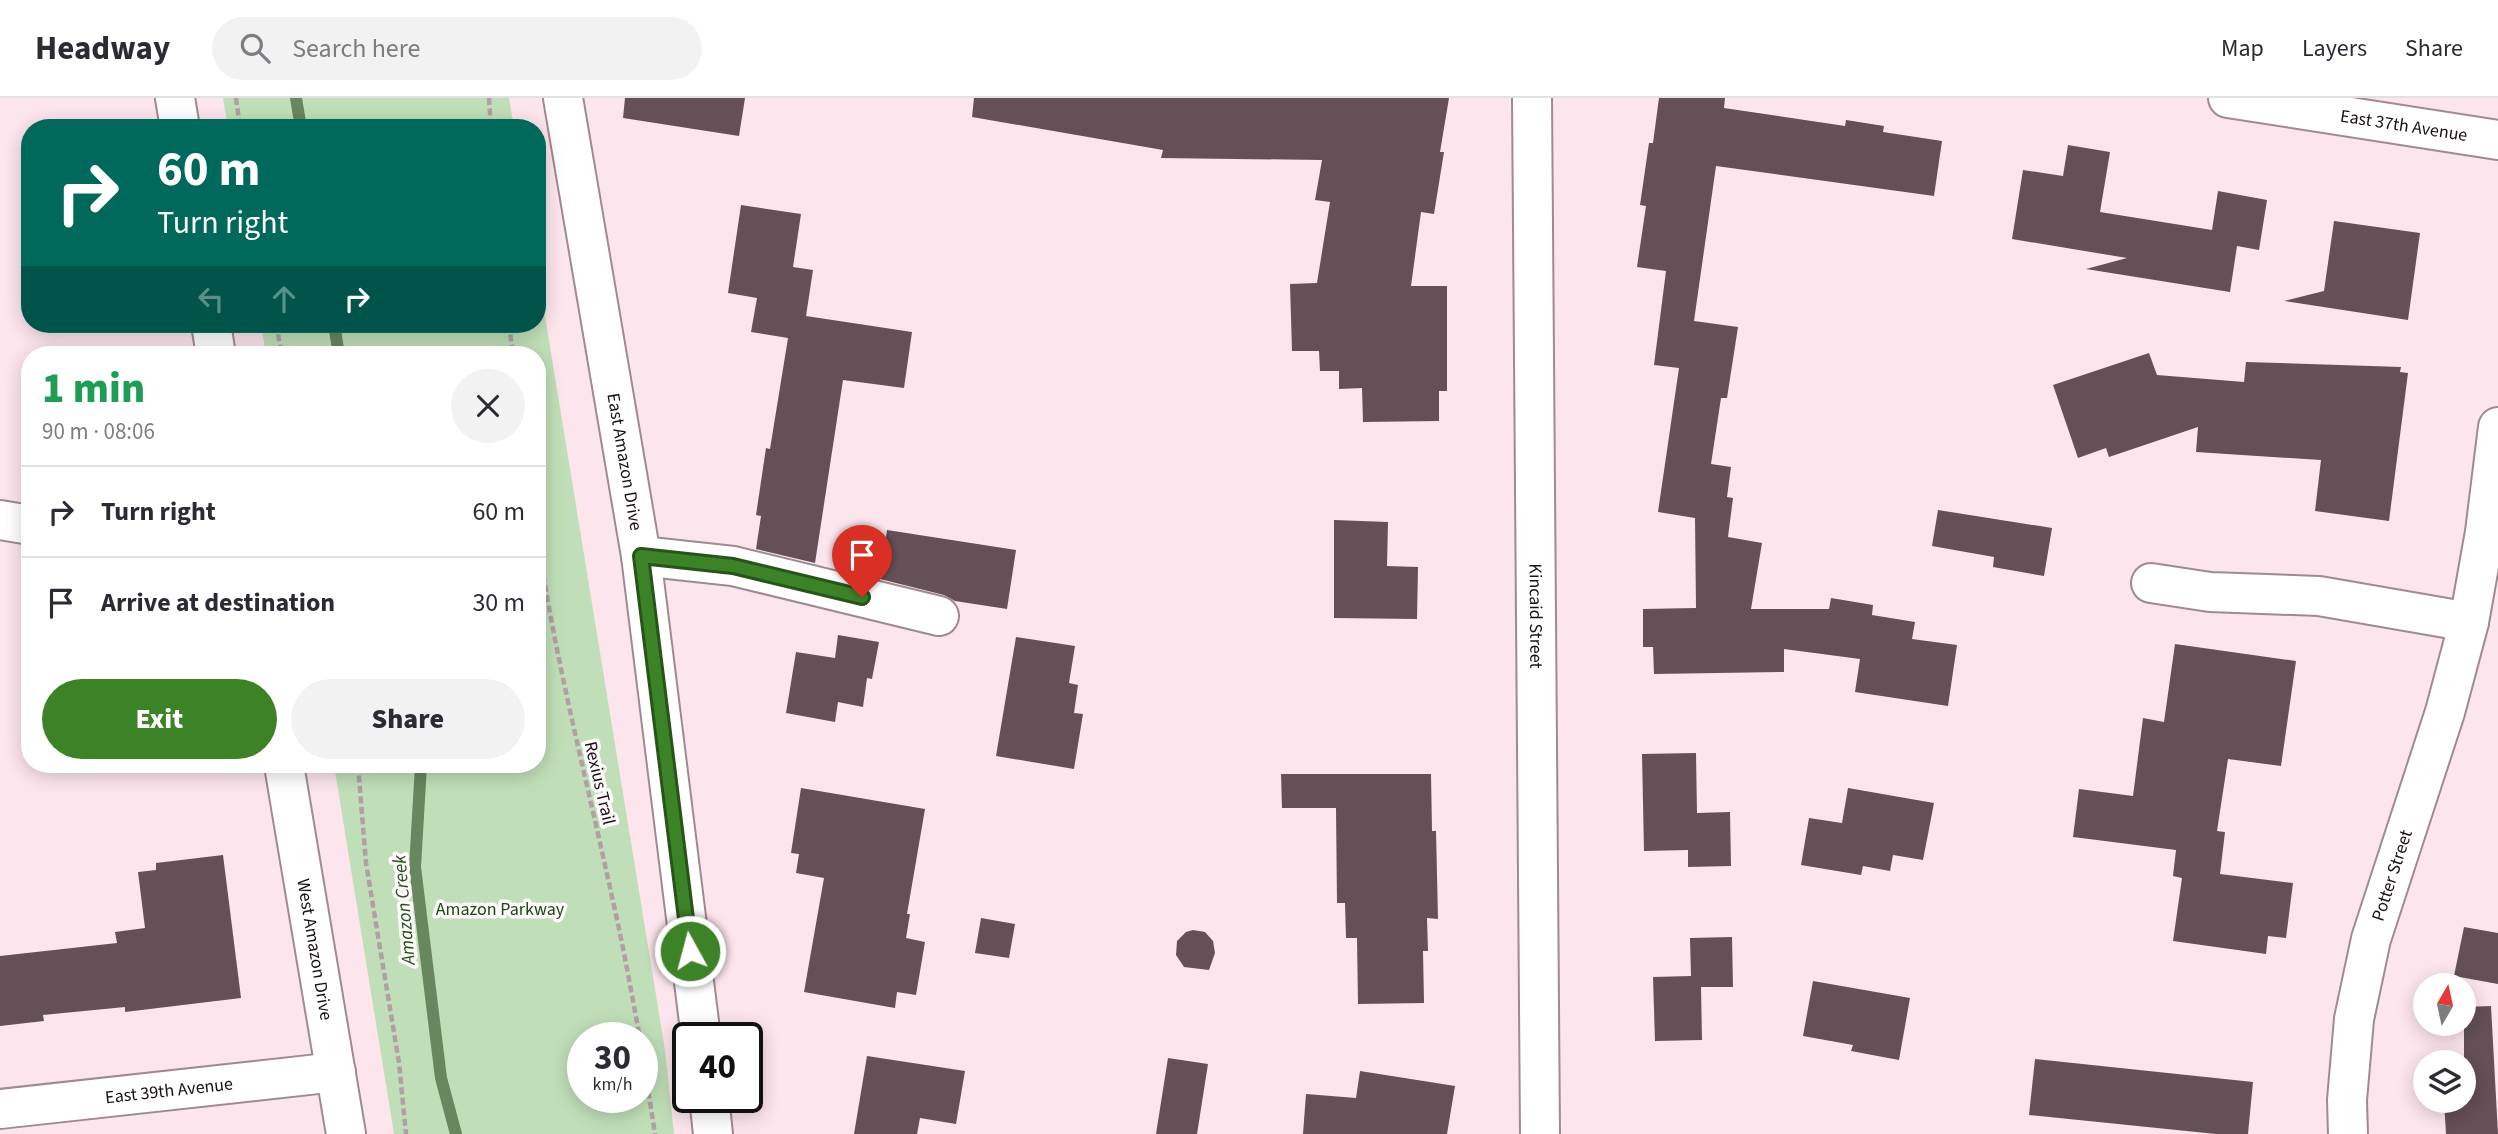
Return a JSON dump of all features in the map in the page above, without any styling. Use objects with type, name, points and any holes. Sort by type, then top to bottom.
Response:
[{"type":"street","points":[[175,98],[178,119]]},
{"type":"street","name":"East Amazon Drive","points":[[563,98],[641,556],[699,1022]]},
{"type":"street","name":"Kincaid Street","points":[[1532,98],[1540,1134]]},
{"type":"street","name":"East 37th Avenue","points":[[2228,98],[2498,140]]},
{"type":"street","name":"Potter Street","points":[[2348,1134],[2347,1100],[2354,1019],[2371,939],[2445,712],[2469,622],[2485,532],[2498,427]]},
{"type":"street","points":[[0,520],[21,524]]},
{"type":"street","points":[[641,556],[733,566],[939,616]]},
{"type":"street","points":[[2151,583],[2210,592],[2319,596],[2469,622]]},
{"type":"street","name":"West Amazon Drive","points":[[285,773],[346,1134]]},
{"type":"street","name":"East 39th Avenue","points":[[0,1109],[336,1072]]},
{"type":"street","points":[[711,1113],[713,1134]]},
{"type":"path","points":[[236,98],[239,119]]},
{"type":"path","points":[[489,98],[490,119]]},
{"type":"path","name":"Rexius Trail","points":[[546,590],[570,715],[613,899],[637,1022]]},
{"type":"path","points":[[359,773],[366,863],[399,1063],[406,1134]]},
{"type":"path","points":[[652,1113],[655,1134]]},
{"type":"green space","points":[[223,98],[509,98],[512,119],[226,119]]},
{"type":"green space","name":"Amazon Parkway","points":[[546,322],[665,1050],[674,1134],[394,1134],[335,773],[546,773],[546,346],[265,346],[262,333],[546,333]]},
{"type":"building","points":[[625,98],[745,98],[739,136],[623,118]]},
{"type":"building","points":[[974,98],[1449,98],[1434,214],[1421,212],[1411,286],[1447,286],[1447,391],[1439,391],[1439,421],[1363,422],[1362,388],[1339,389],[1339,371],[1320,371],[1319,351],[1292,351],[1290,284],[1317,283],[1330,202],[1315,200],[1322,160],[1161,158],[1163,150],[972,117]]},
{"type":"building","points":[[1659,98],[1725,98],[1724,108],[1845,126],[1846,120],[1884,126],[1883,132],[1942,141],[1934,196],[1716,166],[1694,321],[1738,327],[1727,398],[1721,398],[1711,464],[1731,467],[1727,497],[1733,498],[1728,537],[1762,543],[1751,609],[1829,609],[1831,598],[1873,605],[1872,615],[1915,622],[1912,639],[1957,645],[1948,706],[1855,692],[1860,659],[1784,649],[1784,672],[1654,674],[1653,647],[1643,647],[1643,609],[1696,608],[1695,518],[1658,512],[1679,368],[1654,365],[1666,271],[1637,267],[1646,206],[1640,205]]},
{"type":"building","points":[[2068,145],[2110,152],[2100,212],[2212,230],[2218,191],[2267,200],[2259,250],[2237,246],[2230,292],[2086,269],[2127,258],[2012,239],[2023,170],[2063,176]]},
{"type":"building","points":[[741,205],[801,214],[793,267],[813,270],[806,316],[912,332],[904,388],[843,380],[815,563],[756,549],[761,516],[756,515],[766,448],[770,449],[788,338],[751,332],[757,298],[728,293]]},
{"type":"building","points":[[2334,221],[2420,233],[2408,320],[2284,301],[2324,291]]},
{"type":"building","points":[[2149,353],[2157,375],[2244,382],[2246,362],[2401,367],[2400,372],[2408,373],[2389,521],[2315,511],[2321,460],[2196,452],[2198,427],[2109,457],[2106,448],[2078,458],[2053,385]]},
{"type":"building","points":[[1938,510],[2052,528],[2044,576],[1993,567],[1994,557],[1932,546]]},
{"type":"building","points":[[1334,520],[1388,522],[1387,566],[1418,567],[1417,619],[1334,618]]},
{"type":"building","points":[[887,530],[1016,550],[1007,609],[955,601],[944,595],[880,579]]},
{"type":"building","points":[[838,635],[879,642],[872,679],[867,678],[863,707],[838,702],[835,722],[786,713],[796,652],[835,658]]},
{"type":"building","points":[[1016,637],[1075,646],[1069,683],[1078,685],[1074,713],[1083,714],[1074,769],[996,756]]},
{"type":"building","points":[[2175,644],[2296,661],[2281,766],[2228,759],[2217,831],[2225,832],[2220,874],[2293,883],[2286,938],[2268,936],[2266,954],[2173,941],[2182,878],[2173,876],[2176,850],[2073,837],[2079,789],[2133,796],[2143,718],[2164,722]]},
{"type":"building","points":[[1696,753],[1697,813],[1730,812],[1731,866],[1688,867],[1688,850],[1644,851],[1642,754]]},
{"type":"building","points":[[1281,774],[1431,774],[1432,831],[1436,831],[1438,919],[1427,918],[1428,951],[1423,951],[1424,1003],[1358,1004],[1357,938],[1346,938],[1345,903],[1337,903],[1336,808],[1282,808]]},
{"type":"building","points":[[801,788],[925,809],[907,914],[910,914],[906,938],[925,942],[916,995],[897,992],[895,1008],[804,992],[824,878],[796,873],[799,854],[791,853]]},
{"type":"building","points":[[1848,788],[1934,803],[1923,860],[1893,855],[1890,871],[1863,866],[1861,875],[1801,865],[1809,818],[1842,823]]},
{"type":"building","points":[[223,855],[241,998],[125,1012],[125,1007],[43,1015],[44,1021],[0,1026],[0,956],[117,943],[115,932],[145,928],[138,872],[156,870],[156,863]]},
{"type":"building","points":[[981,918],[1015,924],[1009,958],[975,953]]},
{"type":"building","points":[[2464,927],[2498,933],[2498,984],[2476,980],[2476,973],[2455,973]]},
{"type":"building","points":[[1186,932],[1205,932],[1213,941],[1215,953],[1209,970],[1184,967],[1176,955],[1177,941]]},
{"type":"building","points":[[1732,937],[1733,987],[1701,987],[1702,1040],[1655,1041],[1653,977],[1691,976],[1690,938]]},
{"type":"building","points":[[1813,981],[1910,998],[1899,1060],[1851,1051],[1853,1045],[1803,1036]]},
{"type":"building","points":[[2491,1006],[2498,1134],[2446,1134],[2445,1113],[2476,1113],[2476,1050],[2464,1050],[2464,1036],[2476,1036],[2476,1007]]},
{"type":"building","points":[[867,1056],[965,1071],[956,1124],[920,1118],[917,1134],[854,1134]]},
{"type":"building","points":[[1168,1058],[1208,1064],[1197,1134],[1156,1134]]},
{"type":"building","points":[[2035,1059],[2253,1082],[2248,1134],[2216,1134],[2029,1115]]},
{"type":"building","points":[[1360,1071],[1455,1086],[1447,1134],[1303,1134],[1306,1094],[1356,1098]]},
{"type":"waterway","name":"Amazon Creek","points":[[296,98],[300,119]]},
{"type":"waterway","name":"Amazon Creek","points":[[335,333],[338,346]]},
{"type":"waterway","name":"Amazon Creek","points":[[421,773],[415,867],[441,1078],[456,1134]]},
{"type":"route","points":[[690,951],[641,556],[733,566],[862,597]]}]
